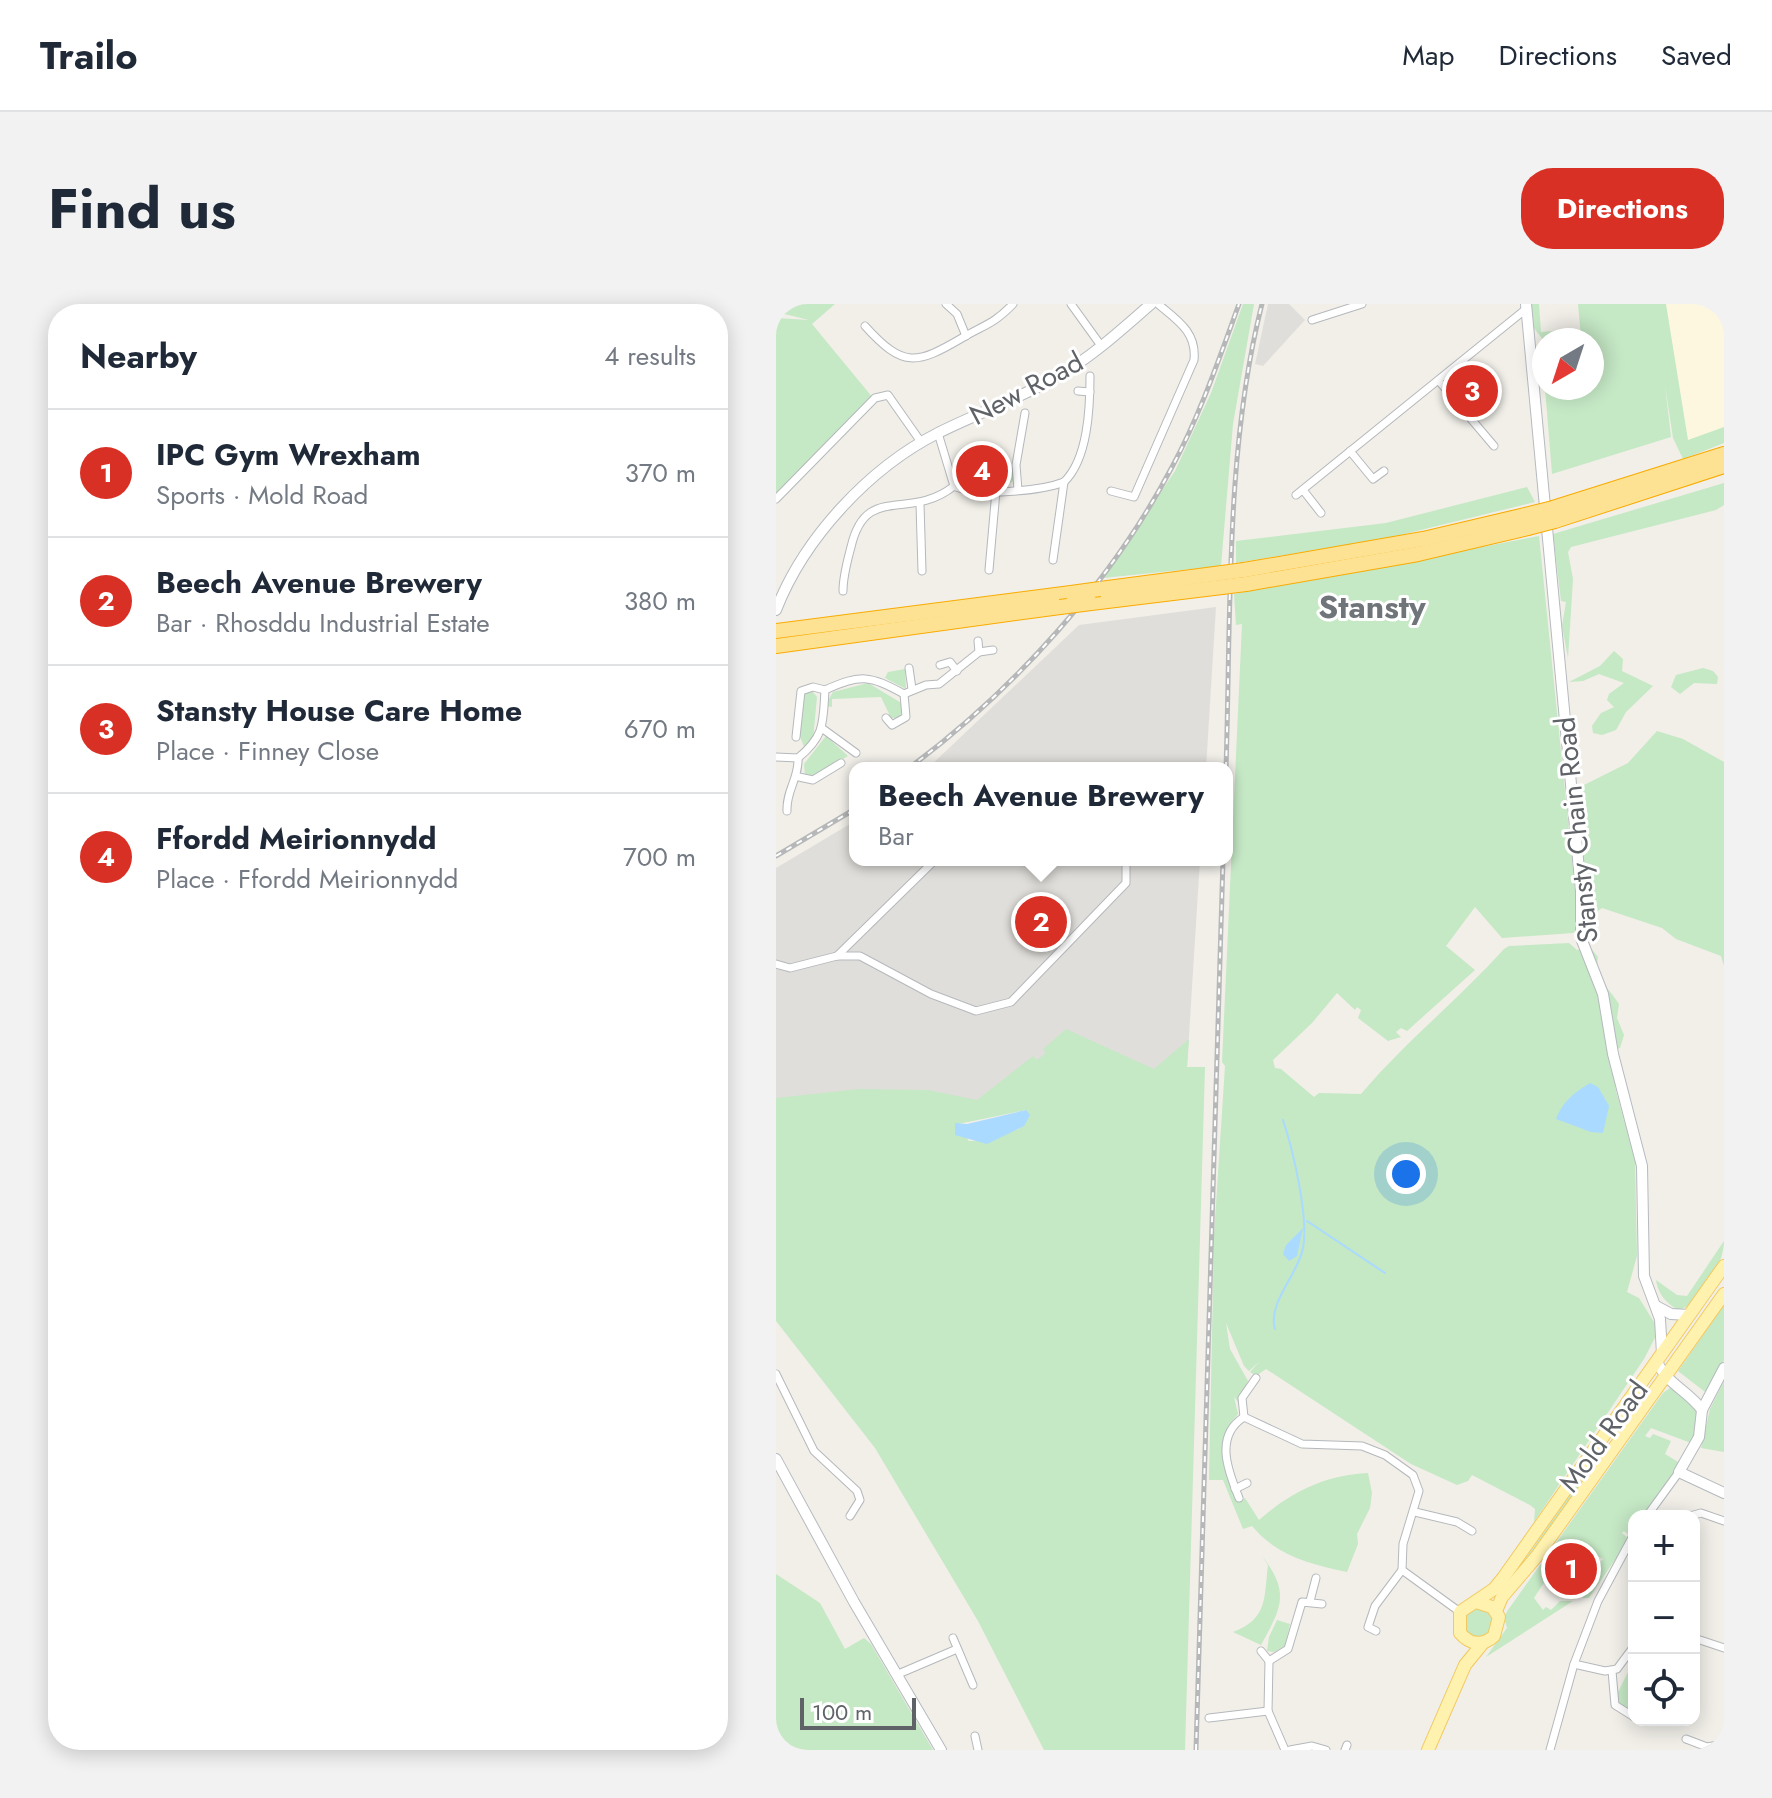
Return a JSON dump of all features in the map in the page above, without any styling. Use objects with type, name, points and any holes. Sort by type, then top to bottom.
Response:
[{"type":"highway","points":[[776,646],[1418,554],[1723,463]]},
{"type":"highway","points":[[776,631],[1100,589],[1222,580]]},
{"type":"main road","name":"Mold Road","points":[[1476,1602],[1503,1578],[1724,1266]]},
{"type":"main road","name":"Mold Road","points":[[1496,1611],[1502,1597],[1537,1556],[1724,1294]]},
{"type":"main road","points":[[1428,1750],[1465,1665],[1498,1630],[1496,1611],[1487,1604],[1476,1602],[1460,1612],[1458,1626],[1464,1638],[1465,1665]]},
{"type":"main road","points":[[1464,1638],[1483,1643]]},
{"type":"street","points":[[946,304],[957,314],[966,336]]},
{"type":"street","points":[[865,326],[890,350],[908,360],[934,355],[984,329],[1013,304]]},
{"type":"street","points":[[1071,304],[1102,347]]},
{"type":"street","name":"New Road","points":[[776,610],[812,546],[844,507],[876,476],[921,442],[1037,388],[1102,347],[1151,304]]},
{"type":"street","points":[[1111,491],[1134,497],[1149,455],[1191,369],[1195,349],[1188,331],[1158,304]]},
{"type":"street","points":[[1312,320],[1360,304]]},
{"type":"street","points":[[1321,513],[1299,492],[1439,381],[1526,307]]},
{"type":"street","name":"Stansty Chain Road","points":[[1526,307],[1581,891],[1581,938],[1603,994],[1613,1054],[1642,1166],[1644,1276],[1660,1319],[1660,1358]]},
{"type":"street","points":[[1053,560],[1064,482],[1078,460],[1090,376]]},
{"type":"street","points":[[1439,381],[1494,446]]},
{"type":"street","points":[[1078,391],[1090,392]]},
{"type":"street","points":[[776,499],[875,398],[888,395],[921,442]]},
{"type":"street","points":[[1018,490],[1016,465],[1025,413]]},
{"type":"street","points":[[1011,423],[1023,424]]},
{"type":"street","points":[[938,433],[954,486]]},
{"type":"street","points":[[1350,451],[1373,479],[1384,471]]},
{"type":"street","points":[[843,591],[839,581],[856,524],[875,508],[920,504],[940,498],[954,486],[996,491],[1064,482]]},
{"type":"street","points":[[979,561],[990,566],[996,491]]},
{"type":"street","points":[[920,504],[917,560],[922,571]]},
{"type":"street","points":[[776,587],[788,585]]},
{"type":"street","points":[[978,641],[979,652]]},
{"type":"street","points":[[904,694],[912,689],[939,684],[979,652],[993,650]]},
{"type":"street","points":[[940,665],[950,662],[957,671]]},
{"type":"street","points":[[909,668],[912,689]]},
{"type":"street","points":[[796,737],[798,689],[813,687],[825,690],[850,679],[873,677],[904,694]]},
{"type":"street","points":[[776,757],[798,758],[815,745],[823,729],[825,690]]},
{"type":"street","points":[[889,724],[907,713],[904,694]]},
{"type":"street","points":[[823,729],[856,753]]},
{"type":"street","points":[[787,811],[787,796],[799,777],[798,758]]},
{"type":"street","points":[[799,777],[813,780],[841,763]]},
{"type":"street","points":[[837,956],[929,866]]},
{"type":"street","points":[[776,964],[790,968],[837,956],[860,956],[931,994],[976,1011],[1011,1002],[1126,883],[1126,866]]},
{"type":"street","points":[[1654,1305],[1671,1314],[1689,1315]]},
{"type":"street","points":[[1660,1358],[1665,1376],[1685,1389],[1702,1410]]},
{"type":"street","points":[[1651,1510],[1699,1437],[1702,1410],[1724,1368]]},
{"type":"street","points":[[776,1374],[814,1451],[857,1491],[860,1500],[850,1516]]},
{"type":"street","points":[[1244,1417],[1242,1398],[1256,1378]]},
{"type":"street","points":[[1239,1498],[1226,1454],[1226,1438],[1235,1422],[1244,1417]]},
{"type":"street","points":[[1244,1417],[1295,1442],[1362,1446],[1385,1455],[1417,1480],[1419,1491],[1403,1544],[1402,1570],[1375,1606],[1368,1627],[1376,1631]]},
{"type":"street","points":[[776,1459],[941,1750]]},
{"type":"street","points":[[1679,1472],[1724,1493]]},
{"type":"street","points":[[1235,1489],[1247,1483]]},
{"type":"street","points":[[1415,1512],[1469,1529],[1472,1517]]},
{"type":"street","points":[[1700,1513],[1724,1521]]},
{"type":"street","points":[[1550,1750],[1574,1664],[1598,1601],[1628,1545]]},
{"type":"street","points":[[1402,1570],[1460,1612]]},
{"type":"street","points":[[1310,1601],[1317,1589],[1316,1578]]},
{"type":"street","points":[[1269,1661],[1288,1649],[1292,1619],[1300,1605],[1310,1601],[1322,1604]]},
{"type":"street","points":[[953,1638],[973,1685]]},
{"type":"street","points":[[1700,1640],[1724,1648]]},
{"type":"street","points":[[896,1675],[957,1649]]},
{"type":"street","points":[[1261,1651],[1269,1661],[1268,1711],[1287,1750],[1312,1746],[1326,1750]]},
{"type":"street","points":[[1574,1664],[1612,1671],[1621,1667],[1629,1654]]},
{"type":"street","points":[[1612,1671],[1615,1705],[1628,1713]]},
{"type":"street","points":[[1209,1718],[1268,1711]]},
{"type":"street","points":[[975,1736],[978,1750]]},
{"type":"street","points":[[1686,1739],[1707,1747],[1724,1745]]},
{"type":"shaded area","points":[[1268,304],[1289,304],[1305,320],[1263,366],[1255,364]]},
{"type":"shaded area","points":[[1659,304],[1724,304],[1724,435],[1682,452]]},
{"type":"shaded area","points":[[1216,607],[1206,762],[934,762],[1079,625]]},
{"type":"shaded area","points":[[849,825],[849,866],[1200,866],[1187,1067],[1177,1113],[776,1102],[776,868]]},
{"type":"green space","points":[[776,304],[835,304],[812,324],[873,398],[776,498],[776,318],[809,320],[776,312]]},
{"type":"green space","points":[[1243,304],[1254,304],[1233,424],[1221,566],[1103,578],[1175,471],[1211,393]]},
{"type":"green space","points":[[1531,304],[1539,304],[1541,328],[1533,327]]},
{"type":"green space","points":[[1578,304],[1666,304],[1688,440],[1724,427],[1724,443],[1683,459],[1673,438],[1665,385],[1671,437],[1552,474],[1546,400],[1604,400],[1604,328],[1580,328]]},
{"type":"green space","points":[[1012,472],[1015,479],[1008,485],[962,483],[956,477]]},
{"type":"green space","points":[[1724,483],[1724,505],[1716,510],[1571,547],[1568,552],[1573,579],[1568,658],[1562,626],[1566,602],[1561,601],[1553,534]]},
{"type":"green space","points":[[1527,487],[1535,502],[1388,538],[1236,563],[1236,541],[1386,523]]},
{"type":"green space","points":[[1539,536],[1579,928],[1573,933],[1502,938],[1475,907],[1446,946],[1475,970],[1407,1031],[1401,1028],[1396,1032],[1401,1037],[1388,1041],[1358,1018],[1361,1010],[1357,1007],[1355,1010],[1337,993],[1312,1023],[1273,1060],[1275,1068],[1281,1069],[1314,1097],[1319,1093],[1361,1094],[1504,949],[1509,946],[1569,943],[1577,950],[1590,947],[1598,957],[1600,977],[1619,1004],[1617,1018],[1624,1035],[1620,1048],[1610,1052],[1616,1091],[1635,1161],[1637,1256],[1627,1292],[1639,1298],[1659,1330],[1644,1359],[1534,1522],[1535,1509],[1530,1505],[1472,1475],[1468,1481],[1457,1485],[1411,1464],[1266,1369],[1256,1376],[1250,1372],[1260,1361],[1249,1371],[1244,1366],[1226,1323],[1230,1349],[1248,1381],[1238,1402],[1234,1397],[1238,1414],[1225,1435],[1223,1446],[1225,1468],[1238,1502],[1245,1498],[1259,1520],[1283,1501],[1309,1487],[1337,1477],[1368,1473],[1372,1493],[1370,1508],[1357,1534],[1358,1544],[1347,1572],[1283,1552],[1252,1526],[1243,1529],[1223,1480],[1209,1480],[1214,1235],[1225,1066],[1222,1062],[1242,624],[1236,625],[1234,594]]},
{"type":"green space","points":[[1614,651],[1623,659],[1622,671],[1653,686],[1626,712],[1616,730],[1602,735],[1593,733],[1592,726],[1601,713],[1614,707],[1607,700],[1609,694],[1624,683],[1599,674],[1583,681],[1569,682],[1600,666]]},
{"type":"green space","points":[[1703,668],[1713,671],[1718,677],[1717,684],[1694,683],[1680,694],[1671,687],[1676,675]]},
{"type":"green space","points":[[905,669],[906,689],[885,678],[888,672]]},
{"type":"green space","points":[[868,683],[903,704],[900,718],[891,718],[881,697],[832,699],[832,707],[825,706],[833,692]]},
{"type":"green space","points":[[811,690],[817,697],[813,739],[805,749],[799,734],[803,693]]},
{"type":"green space","points":[[1657,731],[1683,739],[1724,762],[1724,966],[1721,956],[1676,939],[1662,928],[1602,908],[1595,913],[1588,936],[1576,789],[1628,763]]},
{"type":"green space","points":[[826,736],[848,756],[816,775],[805,776],[804,764]]},
{"type":"green space","points":[[1066,1029],[1154,1069],[1189,1039],[1187,1067],[1205,1067],[1185,1750],[1044,1750],[978,1621],[875,1448],[776,1321],[776,1098],[859,1089],[928,1090],[977,1100],[1033,1056],[1037,1060],[1046,1053],[1043,1049]],"holes":[[[1026,1110],[1019,1129],[995,1140],[969,1141],[958,1124]]]},
{"type":"green space","points":[[1724,1241],[1716,1271],[1703,1292],[1687,1307],[1678,1310],[1670,1304],[1661,1294],[1656,1280],[1677,1295],[1687,1296]]},
{"type":"green space","points":[[1724,1305],[1724,1360],[1709,1395],[1678,1371]]},
{"type":"green space","points":[[1724,1381],[1724,1452],[1701,1448],[1710,1409]]},
{"type":"green space","points":[[1677,1388],[1697,1407],[1699,1428],[1691,1443],[1651,1428],[1645,1436],[1650,1438],[1653,1434],[1671,1441],[1665,1454],[1680,1463],[1648,1510],[1628,1510],[1628,1534],[1622,1533],[1628,1540],[1589,1598],[1583,1598],[1578,1592],[1603,1559],[1570,1543],[1534,1598],[1543,1610],[1546,1607],[1551,1610],[1560,1601],[1573,1601],[1486,1657],[1507,1628],[1504,1617],[1508,1610],[1663,1393]]},
{"type":"green space","points":[[1595,1459],[1600,1463],[1523,1568],[1517,1571]]},
{"type":"green space","points":[[1262,1556],[1271,1569],[1277,1580],[1280,1600],[1261,1645],[1233,1632],[1253,1621],[1262,1606],[1268,1565]]},
{"type":"green space","points":[[776,1574],[820,1603],[845,1649],[864,1638],[871,1644],[933,1750],[776,1750]]},
{"type":"green space","points":[[1478,1609],[1488,1613],[1492,1623],[1488,1633],[1478,1637],[1468,1633],[1464,1623],[1468,1613]]},
{"type":"green space","points":[[1277,1620],[1290,1624],[1285,1646],[1274,1652],[1267,1651],[1269,1637]]},
{"type":"green space","points":[[1628,1672],[1628,1711],[1619,1707],[1615,1698]]},
{"type":"water","points":[[1590,1083],[1598,1087],[1609,1106],[1603,1133],[1591,1132],[1556,1119],[1570,1098]]},
{"type":"water","points":[[1026,1110],[1030,1115],[1024,1126],[987,1144],[955,1135],[955,1123],[967,1124]]},
{"type":"water","points":[[1303,1228],[1297,1256],[1289,1261],[1283,1254],[1286,1245]]},
{"type":"waterway","points":[[1275,1329],[1275,1309],[1300,1258],[1304,1235],[1299,1184],[1283,1120]]},
{"type":"waterway","points":[[1307,1221],[1385,1273]]},
{"type":"railway","points":[[917,762],[986,704],[1022,669],[1090,593],[1120,552],[1182,447],[1239,304]]},
{"type":"railway","points":[[1226,762],[1236,475],[1241,417],[1262,304]]},
{"type":"railway","points":[[776,856],[849,813]]},
{"type":"railway","points":[[1196,1750],[1223,866]]},
{"type":"place","name":"Stansty House Care Home","points":[[1472,391]]},
{"type":"place","name":"Ffordd Meirionnydd","points":[[982,471]]},
{"type":"place","name":"Beech Avenue Brewery","points":[[1041,922]]},
{"type":"place","name":"IPC Gym Wrexham","points":[[1571,1569]]},
{"type":"district","name":"Stansty","points":[[1372,607]]}]
